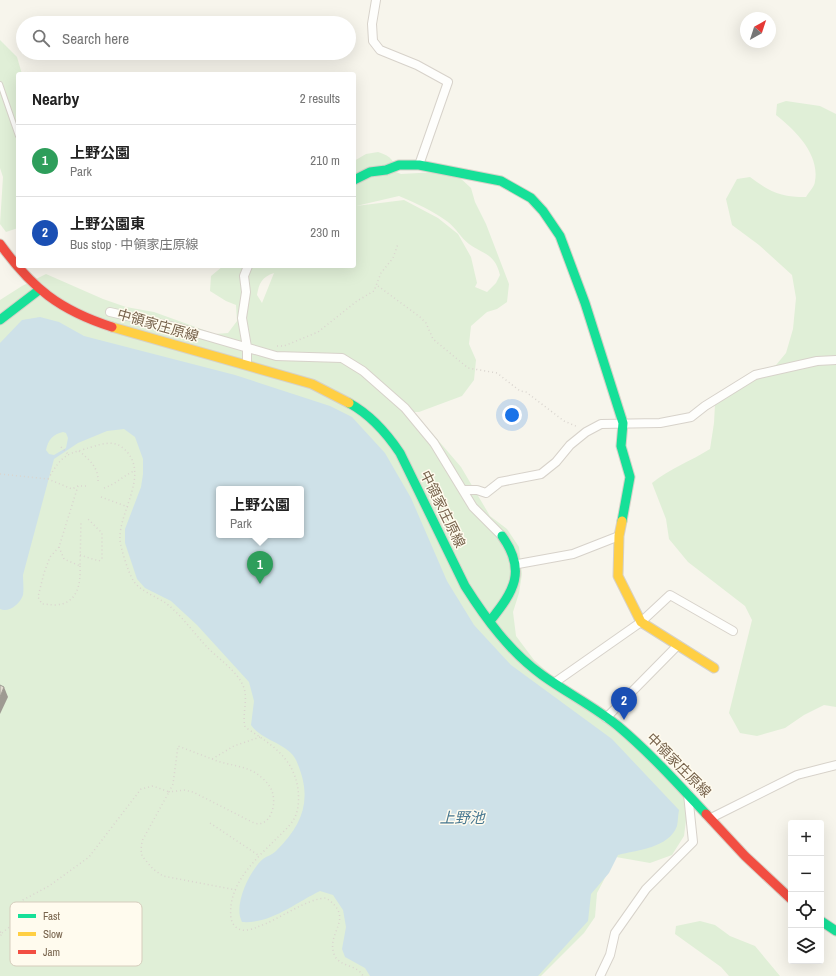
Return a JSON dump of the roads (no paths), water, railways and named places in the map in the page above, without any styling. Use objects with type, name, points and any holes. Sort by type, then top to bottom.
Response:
[{"type":"main road","points":[[356,179],[370,172],[386,170],[399,165],[419,165],[501,181],[531,198],[543,211],[560,236],[585,303],[623,423],[621,446],[630,477],[619,536],[618,576],[641,622],[714,668]]},
{"type":"main road","name":"中領家庄原線","points":[[0,244],[16,265]]},
{"type":"main road","name":"中領家庄原線","points":[[19,268],[39,290],[58,304],[100,322],[154,340],[247,364],[312,384],[362,410],[387,433],[400,453],[418,487],[464,586],[514,652],[554,683],[606,718],[653,757],[746,856],[788,896]]},
{"type":"main road","points":[[0,321],[39,290]]},
{"type":"main road","points":[[490,621],[506,601],[513,588],[518,564],[510,545],[502,536]]},
{"type":"main road","points":[[824,923],[836,931]]},
{"type":"street","points":[[376,0],[372,24],[373,41],[380,50],[417,65],[448,82],[419,165]]},
{"type":"street","points":[[247,268],[244,276],[246,292],[242,318],[247,347],[247,364]]},
{"type":"street","points":[[110,312],[178,328],[276,356],[342,358],[363,371],[405,408],[434,442],[474,507],[502,536]]},
{"type":"street","points":[[464,490],[477,490],[486,493],[500,482],[541,474],[556,462],[570,445],[586,432],[601,424],[660,423],[691,417],[704,406],[755,375],[817,361],[836,360]]},
{"type":"street","points":[[518,564],[573,554],[619,536]]},
{"type":"street","points":[[554,683],[641,622],[670,595],[733,631]]},
{"type":"street","points":[[606,718],[678,645]]},
{"type":"street","points":[[710,818],[796,775],[836,766]]},
{"type":"street","points":[[600,976],[610,955],[615,932],[646,889],[693,842],[688,794]]},
{"type":"lane","points":[[0,84],[16,130]]},
{"type":"water","name":"上野池","points":[[40,317],[59,322],[84,336],[235,375],[330,406],[352,417],[385,453],[411,498],[447,581],[474,625],[511,665],[612,739],[679,810],[677,826],[673,833],[660,844],[618,855],[609,873],[591,894],[588,921],[538,976],[370,976],[365,968],[345,957],[342,949],[346,927],[343,910],[333,895],[320,891],[282,912],[263,920],[242,922],[240,915],[241,898],[248,880],[258,864],[263,859],[273,854],[286,841],[299,820],[303,809],[305,798],[304,786],[296,760],[287,750],[262,735],[251,725],[254,701],[249,682],[197,625],[171,601],[145,588],[137,579],[125,543],[125,529],[141,487],[143,459],[135,437],[124,429],[107,431],[78,443],[54,459],[23,575],[22,598],[14,607],[10,609],[0,609],[0,343],[22,320]],"holes":[[[63,432],[66,433],[68,438],[66,448],[54,455],[49,454],[46,450],[50,440],[56,434]]]},
{"type":"place","name":"上野公園","points":[[260,584]]},
{"type":"place","name":"上野公園東","points":[[624,720]]}]
